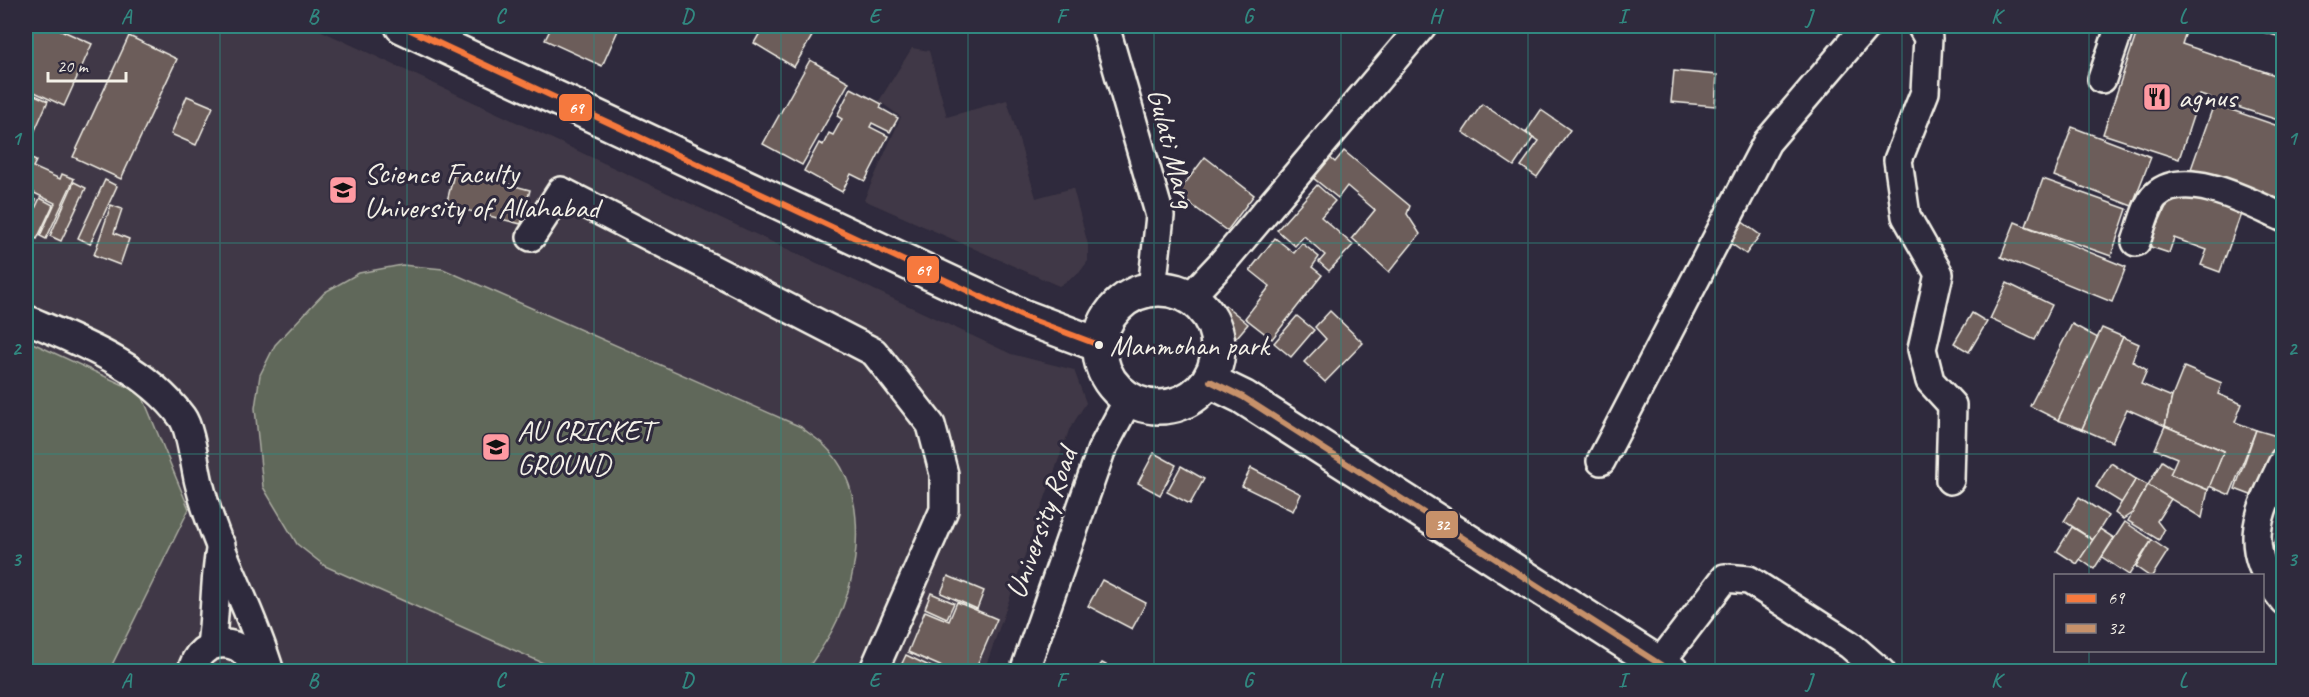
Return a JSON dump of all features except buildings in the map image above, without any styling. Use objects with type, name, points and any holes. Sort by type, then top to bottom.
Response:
[{"type":"main road","points":[[402,26],[1022,316],[1099,345]]},
{"type":"main road","points":[[1152,289],[1171,290],[1190,297],[1207,313],[1217,334],[1218,358],[1209,381],[1194,398],[1173,407],[1149,408],[1128,400],[1106,376],[1099,345],[1104,324],[1115,307],[1132,295],[1152,289]]},
{"type":"main road","points":[[1209,381],[1263,410],[1661,669]]},
{"type":"street","name":"Gulati Marg","points":[[1105,26],[1160,216],[1152,289]]},
{"type":"street","points":[[1190,297],[1222,263],[1422,26]]},
{"type":"street","points":[[1601,461],[1767,142],[1866,26]]},
{"type":"street","points":[[1921,26],[1928,38],[1925,92],[1898,160],[1906,216],[1939,274],[1922,349],[1930,381],[1952,405],[1950,480]]},
{"type":"street","points":[[2102,79],[2120,26]]},
{"type":"street","points":[[2136,242],[2155,196],[2170,186],[2187,184],[2224,192],[2283,218]]},
{"type":"street","points":[[531,237],[561,191],[874,352],[916,405],[931,425],[944,474],[944,510],[873,672]]},
{"type":"street","points":[[26,319],[102,351],[148,383],[184,419],[200,487],[221,545],[261,641],[270,672]]},
{"type":"street","name":"University Road","points":[[1024,672],[1101,451],[1128,400]]},
{"type":"street","points":[[2283,460],[2261,509],[2256,547],[2267,580],[2283,601]]},
{"type":"street","points":[[211,645],[216,611],[214,575],[221,545]]},
{"type":"street","points":[[1661,669],[1725,578],[1749,580],[1850,645],[1881,672]]},
{"type":"street","points":[[192,672],[195,658],[211,645],[232,644],[248,657],[253,672]]},
{"type":"shaded area","name":"Science Faculty University of Allahabad","points":[[26,26],[311,26],[1011,354],[1074,370],[1086,403],[1069,430],[984,671],[26,671]]},
{"type":"shaded area","points":[[912,48],[929,51],[947,117],[1007,100],[1036,198],[1073,188],[1088,245],[1088,261],[1079,273],[1059,286],[864,200],[901,117],[879,101]]},
{"type":"green space","points":[[402,265],[443,269],[801,427],[823,444],[838,463],[849,484],[855,508],[855,559],[843,608],[830,635],[806,671],[561,671],[325,566],[297,544],[263,487],[255,408],[260,375],[275,345],[325,292],[359,273]]},
{"type":"green space","points":[[26,340],[141,393],[189,509],[109,671],[26,672]]},
{"type":"transit line","name":"69","points":[[402,26],[1022,316],[1099,345]]},
{"type":"transit line","name":"32","points":[[1210,381],[1243,397],[1672,672]]},
{"type":"place","name":"agnus","points":[[2157,97]]},
{"type":"place","name":"Science Faculty University of Allahabad","points":[[343,190]]},
{"type":"place","name":"Manmohan park","points":[[1099,345]]},
{"type":"place","name":"AU CRICKET GROUND","points":[[496,447]]}]
